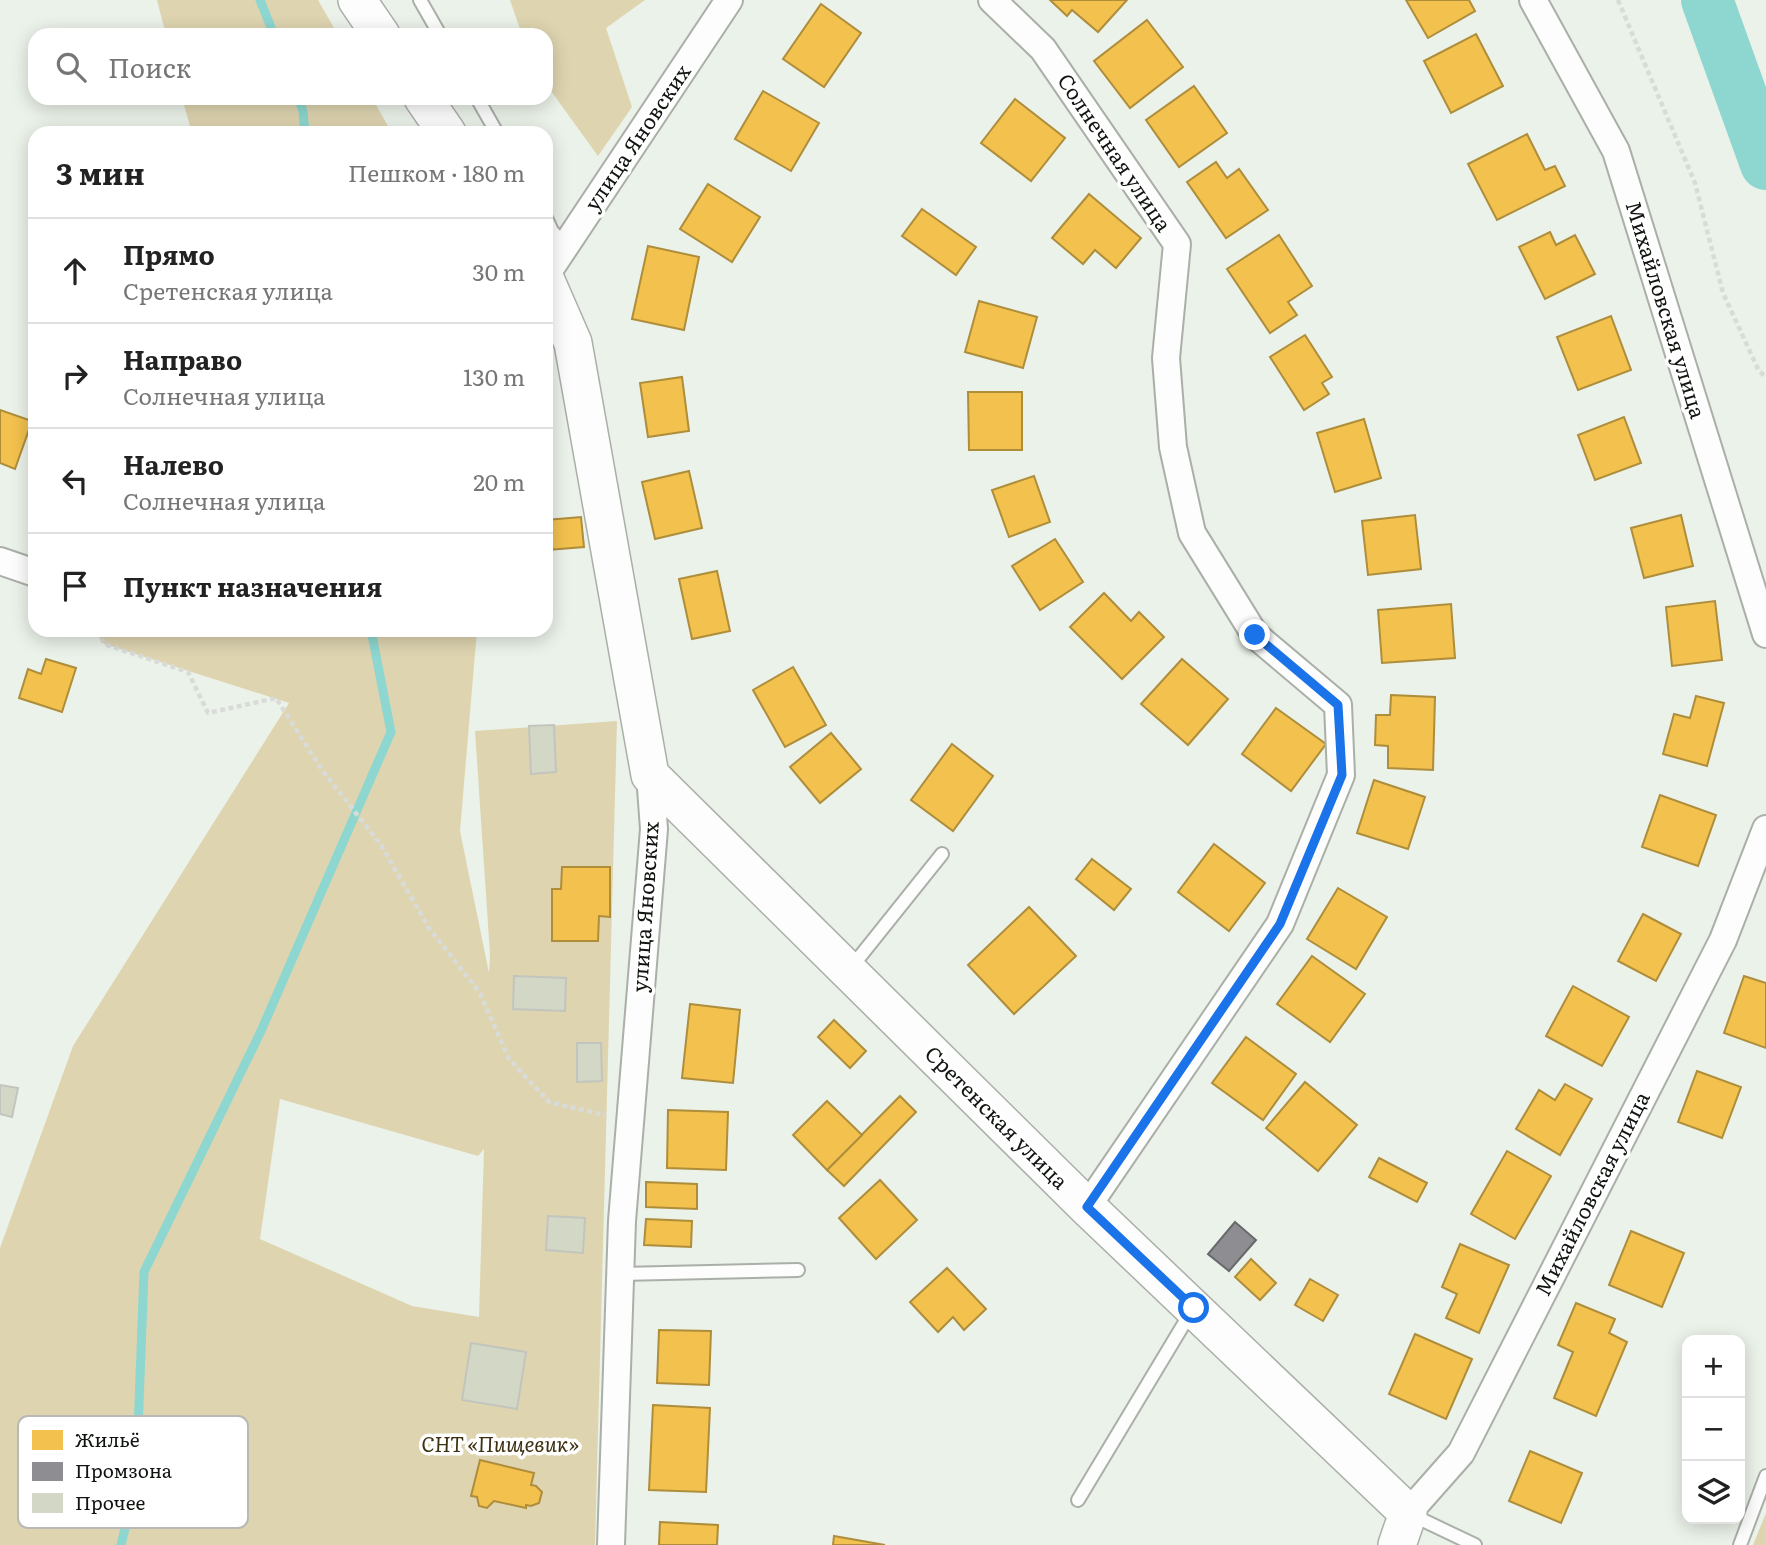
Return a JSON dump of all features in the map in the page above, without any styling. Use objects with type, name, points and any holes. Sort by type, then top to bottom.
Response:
[{"type":"street","points":[[357,0],[376,28]]},
{"type":"street","name":"улица Яновских","points":[[553,265],[729,0]]},
{"type":"street","name":"Солнечная улица","points":[[992,0],[1043,49],[1177,244],[1166,358],[1173,447],[1192,533],[1255,635],[1338,705],[1342,775],[1280,924],[1087,1207]]},
{"type":"street","name":"Михайловская улица","points":[[1533,0],[1616,151],[1766,634]]},
{"type":"street","points":[[428,105],[442,126]]},
{"type":"street","name":"улица Яновских","points":[[553,297],[573,343],[650,775],[654,829],[621,1274],[611,1545]]},
{"type":"street","points":[[0,561],[28,571]]},
{"type":"street","name":"Сретенская улица","points":[[650,775],[1087,1207],[1194,1308],[1403,1529]]},
{"type":"street","name":"Михайловская улица","points":[[1403,1529],[1461,1453],[1723,940],[1766,829]]},
{"type":"lane","points":[[420,0],[436,28]]},
{"type":"lane","points":[[481,105],[493,126]]},
{"type":"lane","points":[[553,232],[566,246]]},
{"type":"lane","points":[[848,971],[942,854]]},
{"type":"lane","points":[[621,1274],[798,1270]]},
{"type":"lane","points":[[1078,1500],[1194,1308]]},
{"type":"lane","points":[[1740,1545],[1766,1476]]},
{"type":"lane","points":[[1403,1529],[1475,1545]]},
{"type":"path","points":[[1618,0],[1695,183],[1723,293],[1759,371],[1766,377]]},
{"type":"path","points":[[102,637],[104,643],[188,672],[208,713],[276,698],[322,770],[381,845],[429,928],[480,993],[509,1059],[549,1102],[631,1122]]},
{"type":"green space","points":[[157,0],[318,0],[334,28],[164,28]]},
{"type":"green space","points":[[510,0],[645,0],[606,28],[632,107],[598,156],[553,94],[553,28],[520,28]]},
{"type":"green space","points":[[184,105],[376,105],[388,126],[190,126]]},
{"type":"green space","name":"СНТ «Пищевик»","points":[[99,637],[476,637],[460,831],[489,973],[475,731],[617,721],[595,1545],[0,1545],[0,1248],[73,1046],[289,703],[104,644]],"holes":[[[280,1099],[478,1156],[484,1149],[479,1317],[412,1306],[260,1239]]]},
{"type":"green space","points":[[1766,1513],[1766,1545],[1753,1545]]},
{"type":"building: Жильё","points":[[1050,0],[1127,0],[1098,32],[1072,10],[1067,16]]},
{"type":"building: Жильё","points":[[1406,0],[1469,0],[1475,11],[1428,38]]},
{"type":"building: Жильё","points":[[821,4],[861,33],[824,87],[783,59]]},
{"type":"building: Жильё","points":[[1147,20],[1183,67],[1130,108],[1094,61]]},
{"type":"building: Жильё","points":[[1476,34],[1503,86],[1451,113],[1424,61]]},
{"type":"building: Жильё","points":[[1194,86],[1227,133],[1179,167],[1146,120]]},
{"type":"building: Жильё","points":[[763,91],[819,123],[791,171],[735,139]]},
{"type":"building: Жильё","points":[[1015,99],[1065,138],[1031,181],[981,143]]},
{"type":"building: Жильё","points":[[1527,134],[1545,170],[1555,166],[1565,186],[1497,220],[1468,164]]},
{"type":"building: Жильё","points":[[1216,162],[1227,178],[1239,169],[1268,210],[1226,238],[1187,182]]},
{"type":"building: Жильё","points":[[708,184],[760,217],[732,262],[680,229]]},
{"type":"building: Жильё","points":[[1089,194],[1141,238],[1116,268],[1095,250],[1083,264],[1052,238]]},
{"type":"building: Жильё","points":[[922,209],[976,247],[956,275],[902,236]]},
{"type":"building: Жильё","points":[[1550,232],[1556,245],[1575,235],[1595,274],[1545,299],[1519,247]]},
{"type":"building: Жильё","points":[[1279,235],[1312,286],[1288,302],[1297,315],[1270,333],[1227,269]]},
{"type":"building: Жильё","points":[[648,246],[699,257],[684,330],[632,319]]},
{"type":"building: Жильё","points":[[979,301],[1037,317],[1023,368],[965,352]]},
{"type":"building: Жильё","points":[[1611,316],[1631,370],[1578,390],[1557,337]]},
{"type":"building: Жильё","points":[[1305,335],[1332,377],[1322,383],[1329,394],[1304,410],[1270,357]]},
{"type":"building: Жильё","points":[[682,377],[689,431],[648,437],[640,383]]},
{"type":"building: Жильё","points":[[968,392],[1022,392],[1022,450],[969,450]]},
{"type":"building: Жильё","points":[[0,410],[28,420],[28,432],[15,469],[0,463]]},
{"type":"building: Жильё","points":[[1624,417],[1641,463],[1595,480],[1578,435]]},
{"type":"building: Жильё","points":[[1364,419],[1381,478],[1335,492],[1317,433]]},
{"type":"building: Жильё","points":[[689,471],[702,528],[655,539],[642,482]]},
{"type":"building: Жильё","points":[[1034,476],[1050,522],[1009,537],[992,490]]},
{"type":"building: Жильё","points":[[1415,515],[1421,569],[1368,575],[1362,521]]},
{"type":"building: Жильё","points":[[1681,515],[1693,566],[1644,578],[1631,528]]},
{"type":"building: Жильё","points":[[581,517],[584,547],[553,550],[553,519]]},
{"type":"building: Жильё","points":[[1055,539],[1083,582],[1040,610],[1012,566]]},
{"type":"building: Жильё","points":[[717,571],[730,631],[692,639],[679,579]]},
{"type":"building: Жильё","points":[[1104,593],[1131,621],[1139,612],[1164,637],[1122,679],[1070,627]]},
{"type":"building: Жильё","points":[[1715,601],[1722,660],[1672,666],[1666,607]]},
{"type":"building: Жильё","points":[[1451,604],[1455,658],[1382,663],[1378,610]]},
{"type":"building: Жильё","points":[[46,659],[76,668],[62,712],[19,698],[28,669],[41,674]]},
{"type":"building: Жильё","points":[[1182,659],[1228,699],[1188,745],[1141,704]]},
{"type":"building: Жильё","points":[[793,667],[826,725],[785,747],[753,690]]},
{"type":"building: Жильё","points":[[1391,695],[1435,697],[1433,770],[1388,768],[1388,746],[1375,745],[1376,715],[1390,715]]},
{"type":"building: Жильё","points":[[1696,696],[1724,703],[1707,766],[1663,754],[1674,714],[1690,718]]},
{"type":"building: Жильё","points":[[1276,708],[1326,744],[1291,791],[1242,754]]},
{"type":"building: Жильё","points":[[831,733],[861,769],[820,803],[790,767]]},
{"type":"building: Жильё","points":[[952,744],[993,776],[953,831],[911,800]]},
{"type":"building: Жильё","points":[[1374,780],[1425,797],[1408,849],[1357,833]]},
{"type":"building: Жильё","points":[[1660,795],[1716,815],[1698,866],[1642,847]]},
{"type":"building: Жильё","points":[[1214,844],[1265,883],[1229,931],[1178,892]]},
{"type":"building: Жильё","points":[[1092,859],[1131,889],[1114,910],[1076,879]]},
{"type":"building: Жильё","points":[[562,867],[610,867],[610,917],[599,916],[598,941],[552,941],[552,889],[561,889]]},
{"type":"building: Жильё","points":[[1338,888],[1387,917],[1356,969],[1307,939]]},
{"type":"building: Жильё","points":[[1029,907],[1076,956],[1014,1014],[968,965]]},
{"type":"building: Жильё","points":[[1643,914],[1681,934],[1656,981],[1618,961]]},
{"type":"building: Жильё","points":[[1312,956],[1365,994],[1330,1042],[1277,1004]]},
{"type":"building: Жильё","points":[[1744,976],[1766,983],[1766,1048],[1724,1033]]},
{"type":"building: Жильё","points":[[1573,986],[1629,1017],[1602,1066],[1546,1036]]},
{"type":"building: Жильё","points":[[690,1004],[740,1010],[733,1083],[682,1078]]},
{"type":"building: Жильё","points":[[834,1020],[866,1051],[850,1068],[818,1037]]},
{"type":"building: Жильё","points":[[1246,1037],[1296,1074],[1263,1120],[1212,1083]]},
{"type":"building: Жильё","points":[[1697,1071],[1741,1087],[1722,1138],[1678,1122]]},
{"type":"building: Жильё","points":[[1305,1082],[1357,1125],[1318,1171],[1266,1128]]},
{"type":"building: Жильё","points":[[1565,1084],[1592,1099],[1560,1155],[1516,1129],[1539,1090],[1555,1100]]},
{"type":"building: Жильё","points":[[900,1096],[916,1112],[844,1186],[827,1170]]},
{"type":"building: Жильё","points":[[827,1101],[862,1135],[827,1170],[793,1135]]},
{"type":"building: Жильё","points":[[668,1110],[728,1112],[726,1170],[667,1168]]},
{"type":"building: Жильё","points":[[1507,1151],[1551,1176],[1515,1239],[1471,1214]]},
{"type":"building: Жильё","points":[[1379,1158],[1427,1183],[1417,1202],[1369,1177]]},
{"type":"building: Жильё","points":[[880,1180],[917,1220],[876,1259],[839,1218]]},
{"type":"building: Жильё","points":[[646,1182],[697,1184],[697,1209],[646,1207]]},
{"type":"building: Жильё","points":[[646,1219],[692,1221],[691,1247],[644,1245]]},
{"type":"building: Жильё","points":[[1631,1231],[1684,1253],[1662,1307],[1609,1285]]},
{"type":"building: Жильё","points":[[1460,1244],[1509,1265],[1479,1333],[1446,1318],[1457,1294],[1442,1287]]},
{"type":"building: Жильё","points":[[1251,1259],[1276,1283],[1260,1300],[1235,1277]]},
{"type":"building: Жильё","points":[[947,1268],[986,1309],[964,1330],[953,1317],[938,1332],[910,1302]]},
{"type":"building: Жильё","points":[[1310,1279],[1338,1295],[1323,1321],[1295,1305]]},
{"type":"building: Жильё","points":[[1576,1303],[1615,1319],[1609,1333],[1627,1342],[1596,1416],[1554,1398],[1573,1352],[1558,1345]]},
{"type":"building: Жильё","points":[[659,1330],[711,1331],[709,1385],[657,1383]]},
{"type":"building: Жильё","points":[[1415,1334],[1472,1359],[1446,1419],[1389,1394]]},
{"type":"building: Жильё","points":[[653,1405],[710,1408],[706,1492],[649,1490]]},
{"type":"building: Жильё","points":[[1530,1451],[1582,1473],[1561,1523],[1509,1501]]},
{"type":"building: Жильё","points":[[480,1460],[534,1473],[531,1485],[542,1492],[539,1503],[526,1505],[526,1508],[494,1501],[487,1508],[479,1506],[477,1497],[471,1496]]},
{"type":"building: Жильё","points":[[660,1522],[718,1525],[717,1545],[659,1545]]},
{"type":"building: Жильё","points":[[834,1536],[885,1545],[833,1545]]},
{"type":"building: Промзона","points":[[1235,1222],[1256,1240],[1229,1271],[1208,1254]]},
{"type":"building: Прочее","points":[[554,725],[556,772],[531,774],[529,726]]},
{"type":"building: Прочее","points":[[514,976],[566,978],[565,1011],[513,1009]]},
{"type":"building: Прочее","points":[[577,1043],[601,1043],[602,1081],[577,1082]]},
{"type":"building: Прочее","points":[[0,1085],[18,1088],[12,1117],[0,1114]]},
{"type":"building: Прочее","points":[[548,1216],[585,1218],[583,1253],[546,1250]]},
{"type":"building: Прочее","points":[[471,1343],[526,1352],[517,1409],[462,1400]]},
{"type":"waterway","points":[[260,0],[271,28]]},
{"type":"waterway","points":[[1707,0],[1766,164]]},
{"type":"waterway","points":[[301,105],[304,126]]},
{"type":"waterway","points":[[139,1416],[144,1272],[261,1031],[391,732],[372,637]]},
{"type":"waterway","points":[[121,1545],[125,1528]]},
{"type":"route","points":[[1194,1308],[1087,1207],[1280,924],[1342,775],[1338,705],[1255,635]]}]
